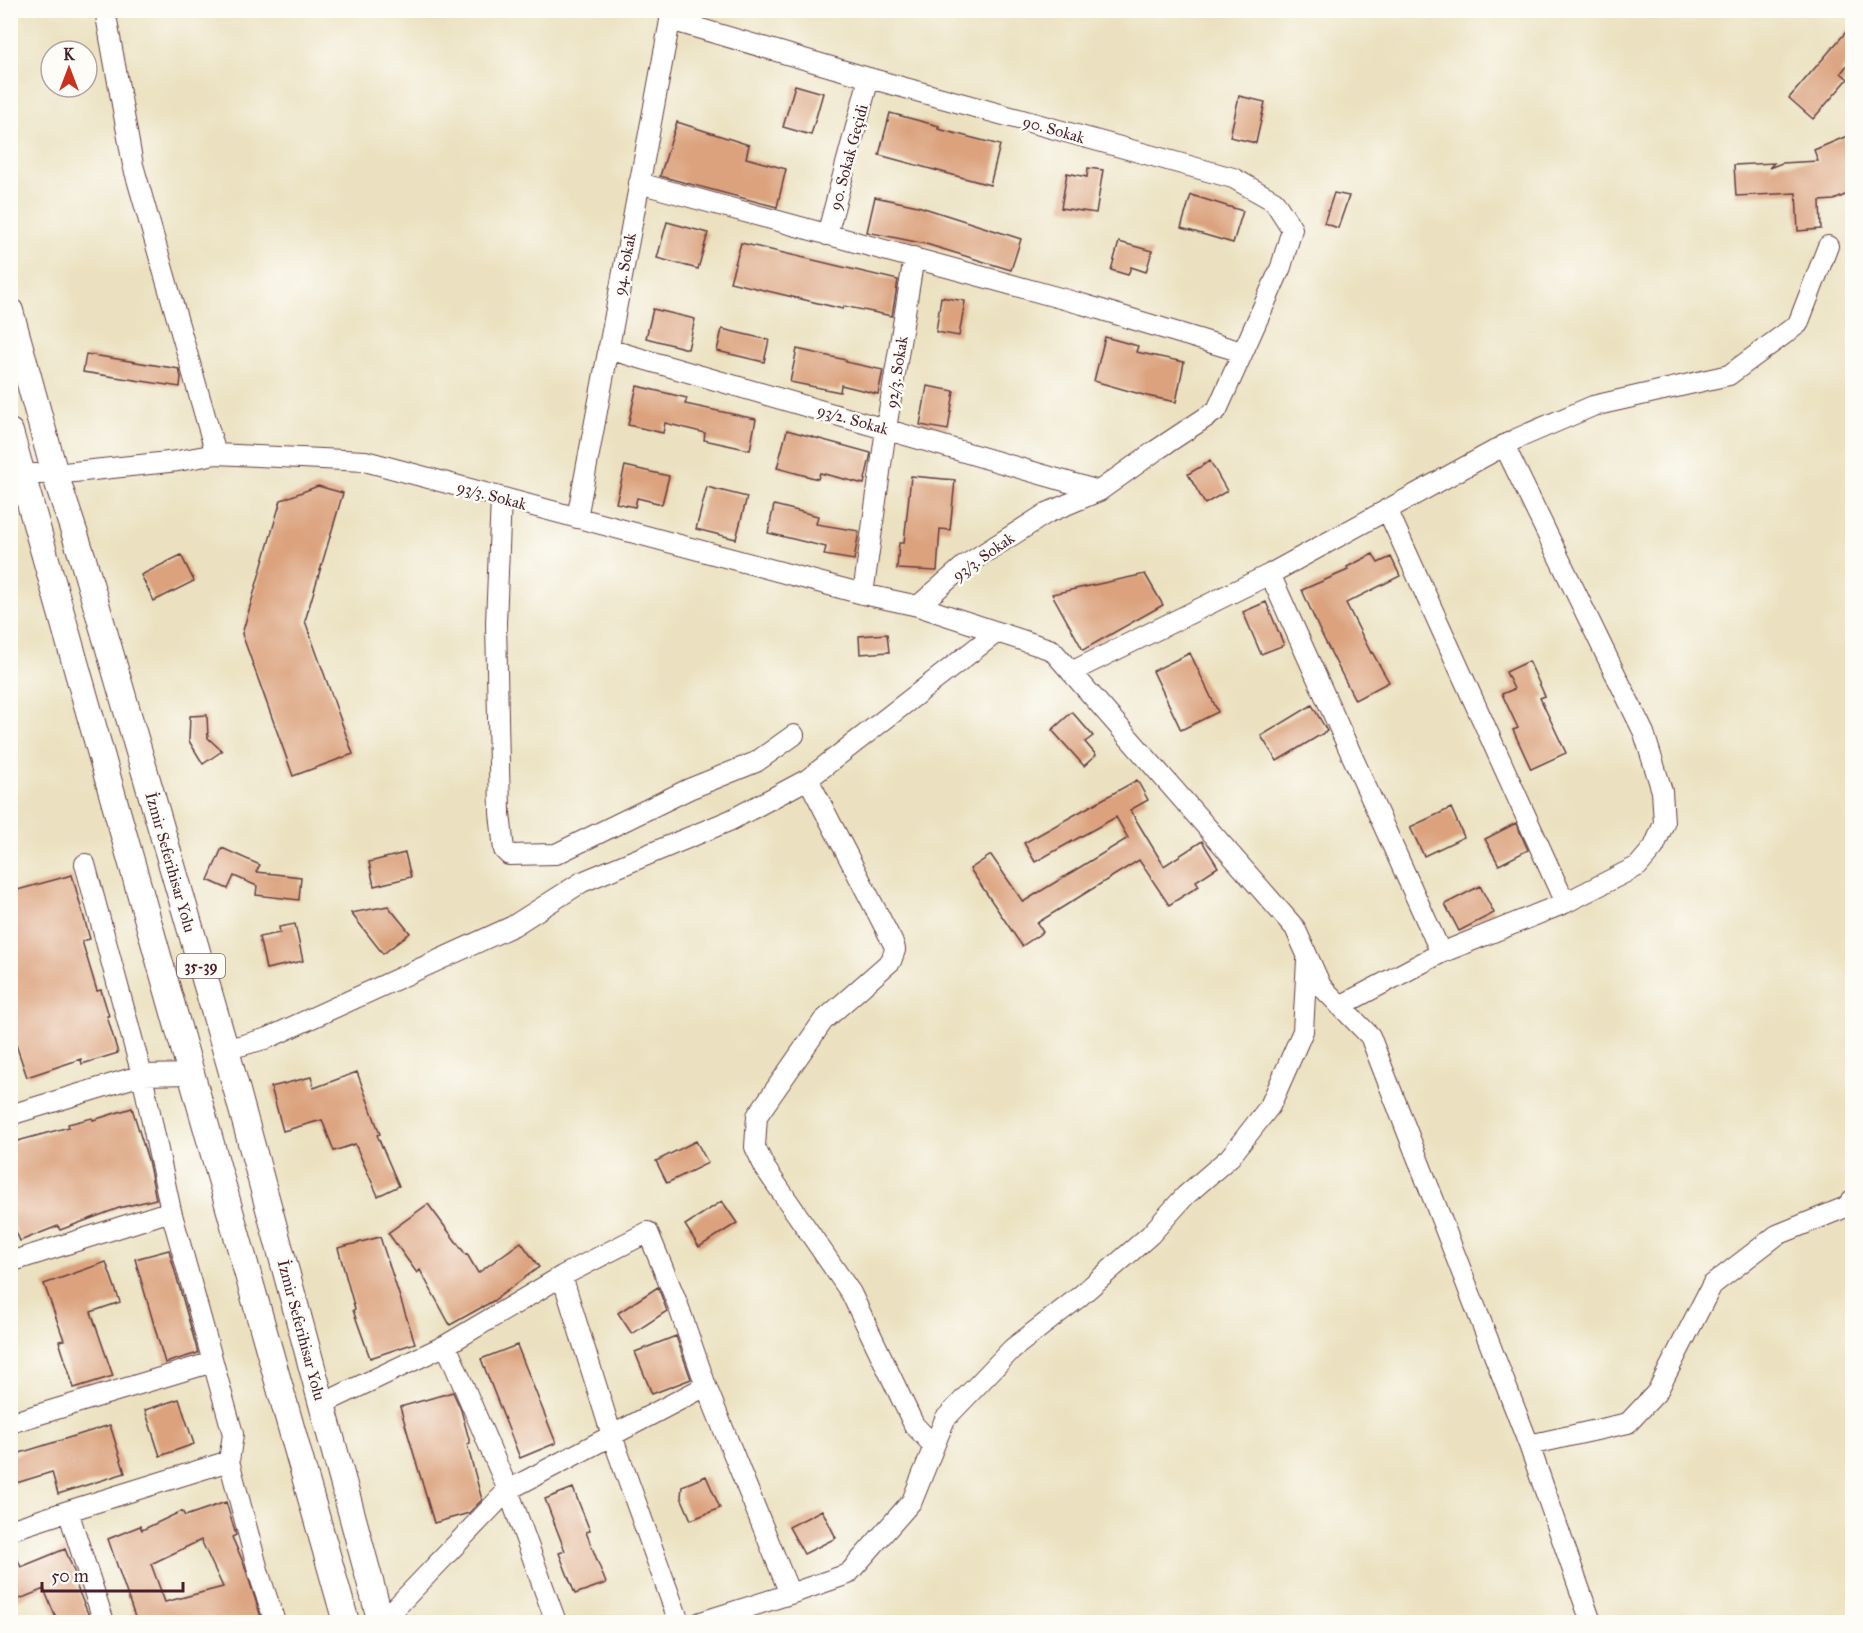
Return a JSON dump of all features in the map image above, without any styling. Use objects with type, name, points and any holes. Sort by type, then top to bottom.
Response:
[{"type":"main road","name":"İzmir Seferihisar Yolu","points":[[10,311],[55,474],[86,568],[225,1050],[382,1623]]},
{"type":"main road","name":"35-39","points":[[10,432],[17,476],[193,1074],[346,1623]]},
{"type":"street","points":[[105,10],[133,165],[216,454]]},
{"type":"street","name":"90. Sokak","points":[[671,15],[869,78],[1233,178],[1274,201],[1292,230],[1281,267],[1242,352]]},
{"type":"street","name":"94. Sokak","points":[[577,518],[671,15]]},
{"type":"street","name":"90. Sokak Geçidi","points":[[827,235],[869,78]]},
{"type":"street","points":[[639,183],[1082,303],[1242,352]]},
{"type":"street","points":[[1071,672],[1270,574],[1504,445],[1593,406],[1729,375],[1798,324],[1828,246]]},
{"type":"street","name":"92/3. Sokak","points":[[863,594],[886,429],[914,257]]},
{"type":"street","name":"93/2. Sokak","points":[[608,348],[1099,491]]},
{"type":"street","name":"93/3. Sokak","points":[[17,476],[178,461],[216,454],[364,461],[863,594],[918,606],[964,566],[1038,519],[1099,491],[1217,410],[1242,352]]},
{"type":"street","points":[[1340,1006],[1441,953],[1565,903],[1638,866],[1654,847],[1664,823],[1662,791],[1644,733],[1504,445]]},
{"type":"street","points":[[501,498],[496,623],[500,813],[504,850],[508,855],[556,854],[689,789],[756,762],[794,735]]},
{"type":"street","points":[[1387,509],[1565,903]]},
{"type":"street","points":[[1270,574],[1441,953]]},
{"type":"street","points":[[918,606],[1052,650],[1294,928],[1321,986],[1370,1036],[1529,1445],[1591,1623]]},
{"type":"street","points":[[225,1050],[268,1038],[502,931],[582,882],[731,820],[808,779],[997,632]]},
{"type":"street","points":[[808,779],[894,945],[894,950],[891,961],[823,1021],[757,1116],[755,1148],[765,1168],[851,1293],[915,1425],[934,1446]]},
{"type":"street","points":[[85,864],[142,1075],[171,1211],[232,1434],[229,1461],[275,1623]]},
{"type":"street","points":[[701,1623],[848,1574],[912,1501],[945,1419],[1012,1349],[1078,1297],[1150,1235],[1185,1196],[1230,1156],[1270,1106],[1303,1030],[1307,957]]},
{"type":"street","points":[[10,1115],[142,1075],[193,1074]]},
{"type":"street","points":[[1529,1445],[1628,1423],[1657,1392],[1712,1285],[1778,1235],[1846,1208],[1852,1200]]},
{"type":"street","points":[[10,1262],[171,1211]]},
{"type":"street","points":[[322,1404],[446,1345],[562,1276],[648,1232],[678,1305],[706,1386],[790,1594]]},
{"type":"street","points":[[562,1276],[612,1436],[679,1623]]},
{"type":"street","points":[[446,1345],[508,1490],[556,1623]]},
{"type":"street","points":[[10,1424],[213,1362]]},
{"type":"street","points":[[382,1623],[508,1490],[706,1386]]},
{"type":"street","points":[[10,1530],[229,1461]]},
{"type":"street","points":[[68,1511],[104,1623]]},
{"type":"building","points":[[1852,25],[1852,59],[1841,73],[1848,79],[1813,119],[1789,98]]},
{"type":"building","points":[[795,85],[823,93],[811,135],[783,127]]},
{"type":"building","points":[[1239,96],[1265,102],[1256,143],[1230,137]]},
{"type":"building","points":[[890,113],[939,126],[938,129],[1000,145],[990,185],[879,155]]},
{"type":"building","points":[[677,122],[749,145],[746,158],[786,169],[777,207],[660,176]]},
{"type":"building","points":[[1852,134],[1852,192],[1834,200],[1820,201],[1821,229],[1798,231],[1796,193],[1736,196],[1734,165],[1774,163],[1769,168],[1782,163],[1818,161],[1814,150]]},
{"type":"building","points":[[1088,168],[1103,170],[1096,213],[1061,208],[1067,173],[1087,177]]},
{"type":"building","points":[[1334,193],[1349,196],[1338,228],[1324,223]]},
{"type":"building","points":[[1191,195],[1243,211],[1233,243],[1181,228]]},
{"type":"building","points":[[875,197],[918,206],[1021,239],[1011,270],[926,244],[867,232]]},
{"type":"building","points":[[667,222],[708,233],[698,269],[657,258]]},
{"type":"building","points":[[1119,242],[1152,251],[1146,272],[1131,267],[1128,275],[1111,270]]},
{"type":"building","points":[[741,243],[898,280],[892,316],[844,306],[843,309],[730,282]]},
{"type":"building","points":[[941,297],[965,301],[959,336],[936,332]]},
{"type":"building","points":[[653,309],[695,319],[688,349],[646,338]]},
{"type":"building","points":[[722,329],[769,340],[764,362],[717,351]]},
{"type":"building","points":[[1105,337],[1138,346],[1136,352],[1184,362],[1176,402],[1094,381]]},
{"type":"building","points":[[797,349],[883,370],[878,394],[841,385],[840,392],[790,382]]},
{"type":"building","points":[[86,354],[179,369],[180,387],[83,372]]},
{"type":"building","points":[[637,386],[687,398],[685,404],[756,419],[750,450],[704,440],[705,433],[665,423],[663,433],[628,425]]},
{"type":"building","points":[[927,386],[954,391],[948,430],[920,425]]},
{"type":"building","points":[[787,430],[871,453],[864,484],[820,473],[818,479],[777,468]]},
{"type":"building","points":[[1210,461],[1227,491],[1205,504],[1188,474]]},
{"type":"building","points":[[625,466],[669,476],[662,504],[637,498],[635,507],[616,503]]},
{"type":"building","points":[[911,476],[955,480],[950,530],[940,529],[937,571],[897,569],[899,543],[904,543]]},
{"type":"building","points":[[318,486],[343,493],[305,621],[353,754],[293,776],[242,634],[281,500]]},
{"type":"building","points":[[707,487],[747,497],[736,539],[696,529]]},
{"type":"building","points":[[774,505],[818,516],[816,524],[859,531],[854,560],[824,555],[826,547],[768,533]]},
{"type":"building","points":[[1373,554],[1378,563],[1391,557],[1400,576],[1346,603],[1371,653],[1389,682],[1355,700],[1302,590],[1348,570],[1347,567]]},
{"type":"building","points":[[181,555],[194,581],[154,601],[141,575]]},
{"type":"building","points":[[1145,574],[1163,605],[1083,650],[1052,594]]},
{"type":"building","points":[[1266,602],[1284,645],[1261,654],[1243,612]]},
{"type":"building","points":[[887,634],[889,652],[860,654],[859,636]]},
{"type":"building","points":[[1190,653],[1218,712],[1181,730],[1153,671]]},
{"type":"building","points":[[1529,661],[1545,696],[1540,698],[1566,753],[1531,769],[1513,730],[1518,728],[1502,694],[1514,689],[1506,672]]},
{"type":"building","points":[[1312,705],[1327,731],[1277,761],[1261,736]]},
{"type":"building","points":[[1072,712],[1093,736],[1085,742],[1096,755],[1084,766],[1052,730]]},
{"type":"building","points":[[207,715],[208,738],[222,751],[203,764],[189,741],[190,716]]},
{"type":"building","points":[[1137,780],[1148,800],[1130,810],[1164,866],[1202,841],[1218,867],[1196,881],[1199,886],[1169,905],[1139,860],[1037,923],[1043,932],[1022,946],[970,869],[991,855],[1023,902],[1128,838],[1116,817],[1035,862],[1024,843]]},
{"type":"building","points":[[1451,808],[1464,837],[1424,856],[1410,827]]},
{"type":"building","points":[[1516,823],[1528,850],[1499,865],[1485,839]]},
{"type":"building","points":[[222,848],[260,865],[256,872],[301,877],[299,900],[256,895],[257,886],[234,876],[228,889],[208,880]]},
{"type":"building","points":[[405,853],[411,877],[374,886],[369,862]]},
{"type":"building","points":[[72,875],[90,939],[82,941],[97,991],[101,990],[118,1053],[82,1064],[81,1059],[27,1077],[10,1027],[10,892]]},
{"type":"building","points":[[1480,886],[1494,913],[1459,931],[1445,904]]},
{"type":"building","points":[[388,906],[410,933],[383,954],[351,913]]},
{"type":"building","points":[[295,924],[303,961],[266,969],[259,937],[280,933],[279,927]]},
{"type":"building","points":[[357,1072],[380,1134],[377,1135],[399,1186],[378,1196],[355,1144],[334,1151],[322,1120],[283,1131],[271,1087],[311,1077],[314,1088]]},
{"type":"building","points":[[132,1108],[148,1160],[156,1199],[119,1208],[60,1230],[58,1226],[20,1241],[10,1217],[10,1143],[69,1127],[68,1124],[92,1118],[93,1120]]},
{"type":"building","points":[[696,1141],[708,1163],[667,1183],[656,1161]]},
{"type":"building","points":[[722,1201],[737,1223],[699,1247],[685,1225]]},
{"type":"building","points":[[428,1204],[467,1254],[478,1273],[521,1242],[539,1267],[493,1301],[450,1325],[420,1270],[417,1273],[388,1233]]},
{"type":"building","points":[[380,1237],[415,1343],[370,1358],[353,1310],[355,1309],[338,1248]]},
{"type":"building","points":[[169,1250],[198,1353],[165,1363],[135,1259]]},
{"type":"building","points":[[106,1262],[120,1302],[91,1312],[113,1376],[74,1388],[59,1341],[64,1340],[44,1284]]},
{"type":"building","points":[[658,1287],[667,1311],[632,1334],[618,1313]]},
{"type":"building","points":[[676,1336],[691,1379],[652,1394],[635,1352]]},
{"type":"building","points":[[517,1345],[556,1443],[520,1458],[481,1359]]},
{"type":"building","points":[[453,1392],[461,1410],[470,1443],[467,1444],[482,1500],[469,1513],[434,1523],[400,1407]]},
{"type":"building","points":[[179,1399],[194,1444],[160,1456],[145,1410]]},
{"type":"building","points":[[110,1425],[125,1473],[58,1494],[52,1472],[10,1485],[10,1456]]},
{"type":"building","points":[[706,1476],[720,1508],[691,1520],[681,1497],[682,1486]]},
{"type":"building","points":[[573,1488],[590,1531],[586,1532],[606,1583],[575,1594],[559,1553],[565,1551],[545,1499]]},
{"type":"building","points":[[226,1502],[236,1535],[232,1537],[244,1564],[263,1623],[137,1623],[108,1539],[140,1526],[142,1530],[182,1511],[185,1516]],"holes":[[[201,1540],[223,1587],[165,1602],[151,1564]]]},
{"type":"building","points":[[822,1510],[836,1538],[804,1554],[789,1527]]},
{"type":"building","points":[[10,1542],[21,1567],[65,1549],[77,1579],[74,1580],[92,1623],[58,1623],[44,1589],[10,1603]]}]
